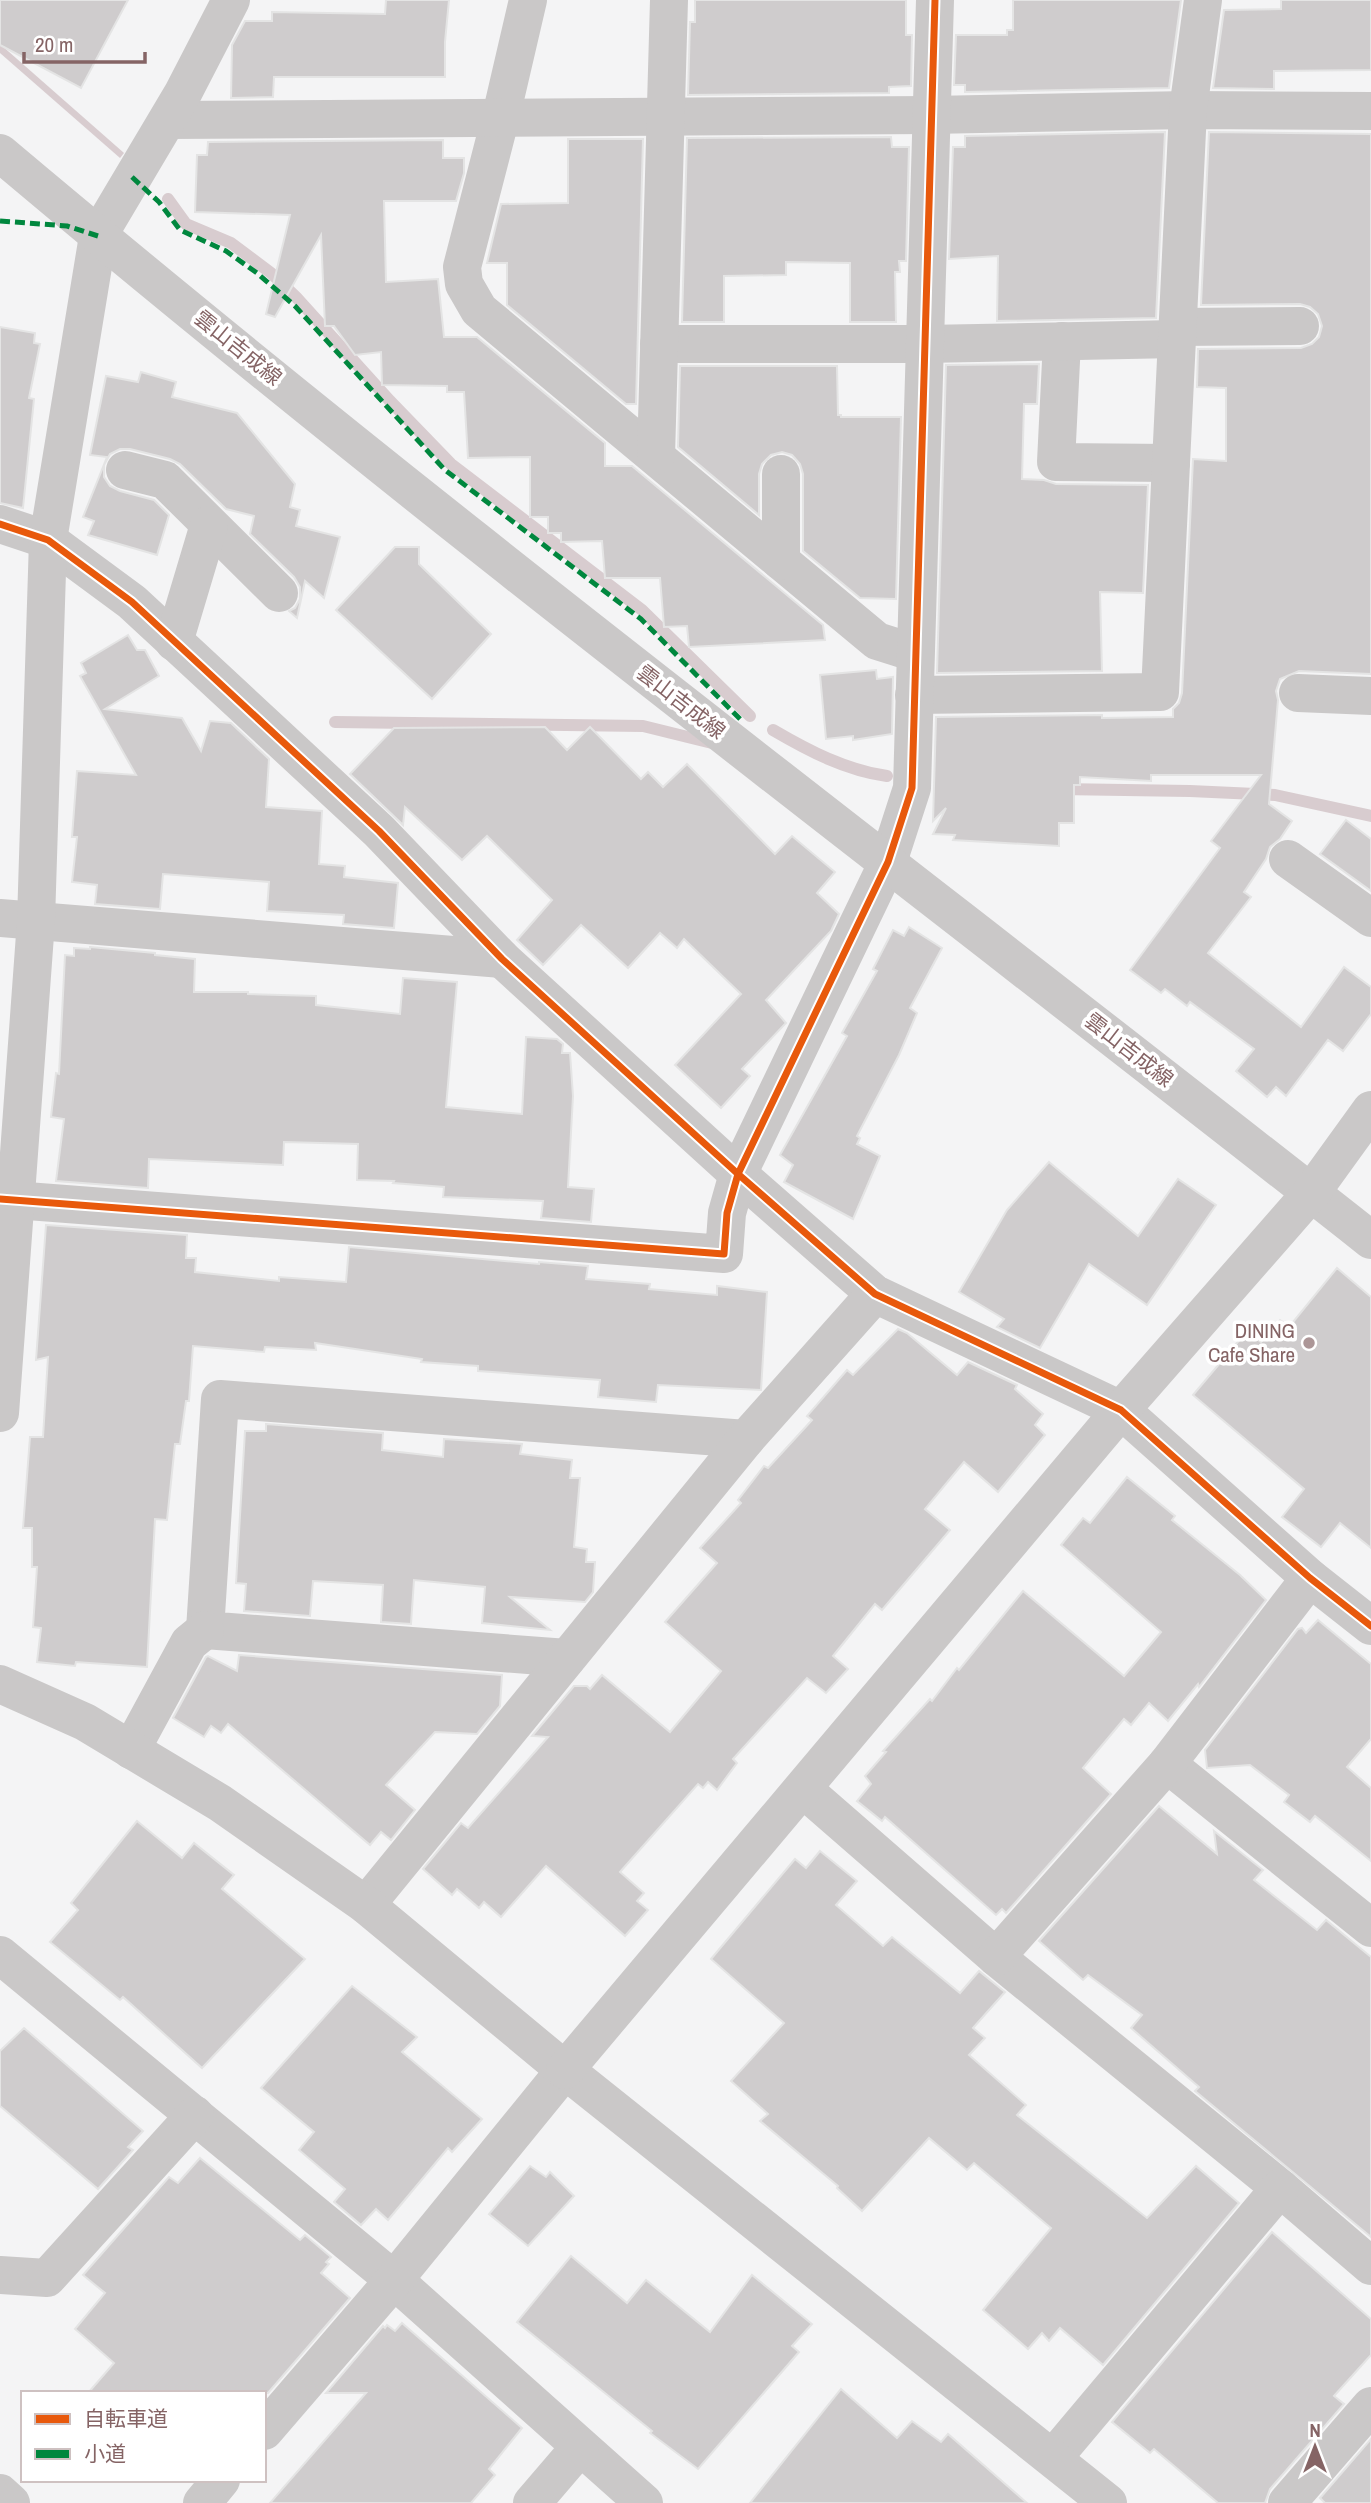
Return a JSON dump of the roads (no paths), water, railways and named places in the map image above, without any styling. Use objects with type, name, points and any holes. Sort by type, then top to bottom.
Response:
[{"type":"street","points":[[0,1413],[18,919],[48,540],[99,236],[167,120],[232,0]]},
{"type":"street","points":[[528,0],[462,267],[464,284],[480,310],[877,641],[915,653]]},
{"type":"street","points":[[656,456],[669,0]]},
{"type":"street","points":[[8,1199],[724,1254],[727,1213],[738,1174],[888,862],[912,788],[935,0]]},
{"type":"street","points":[[914,695],[1160,692],[1188,110],[1203,0]]},
{"type":"street","points":[[167,120],[930,115],[1188,110],[1371,111]]},
{"type":"street","name":"雲山吉成線","points":[[0,153],[99,236],[581,624],[1371,1240]]},
{"type":"street","points":[[659,344],[1062,341],[1300,326]]},
{"type":"street","points":[[1062,341],[1056,461],[1171,463]]},
{"type":"street","points":[[125,470],[165,480],[279,593]]},
{"type":"street","points":[[781,474],[781,561]]},
{"type":"street","points":[[0,524],[48,540],[132,602],[379,831],[502,960],[875,1294],[1121,1410],[1310,1578],[1371,1626]]},
{"type":"street","points":[[174,642],[209,524]]},
{"type":"street","points":[[1298,693],[1371,696]]},
{"type":"street","points":[[1288,859],[1371,918]]},
{"type":"street","points":[[18,919],[502,960]]},
{"type":"street","points":[[266,2429],[394,2280],[565,2070],[1121,1410],[1311,1193],[1371,1110]]},
{"type":"street","points":[[366,1905],[746,1439],[875,1294]]},
{"type":"street","points":[[205,1630],[220,1399],[746,1439]]},
{"type":"street","points":[[996,1957],[1167,1764],[1310,1578]]},
{"type":"street","points":[[131,1750],[190,1643],[205,1630],[567,1658]]},
{"type":"street","points":[[0,1684],[85,1722],[220,1803],[366,1905],[565,2070],[1108,2503]]},
{"type":"street","points":[[1167,1764],[1371,1928]]},
{"type":"street","points":[[803,1789],[996,1957],[1280,2188],[1371,2266]]},
{"type":"street","points":[[0,1955],[394,2280],[644,2503]]},
{"type":"street","points":[[0,2275],[47,2278],[195,2115]]},
{"type":"street","points":[[1053,2458],[1280,2188]]},
{"type":"street","points":[[1287,2503],[1371,2406]]},
{"type":"street","points":[[533,2503],[580,2446]]},
{"type":"street","points":[[201,2503],[219,2482]]},
{"type":"street","points":[[0,2493],[11,2503]]},
{"type":"waterway","points":[[168,199],[186,224],[231,243],[271,273],[451,464],[642,610],[750,716]]},
{"type":"waterway","points":[[335,722],[643,726],[712,743]]},
{"type":"waterway","points":[[773,730],[828,759],[887,776]]},
{"type":"waterway","points":[[1059,789],[1275,795],[1371,816]]},
{"type":"place","name":"DINING Cafe Share","points":[[1309,1343]]}]
